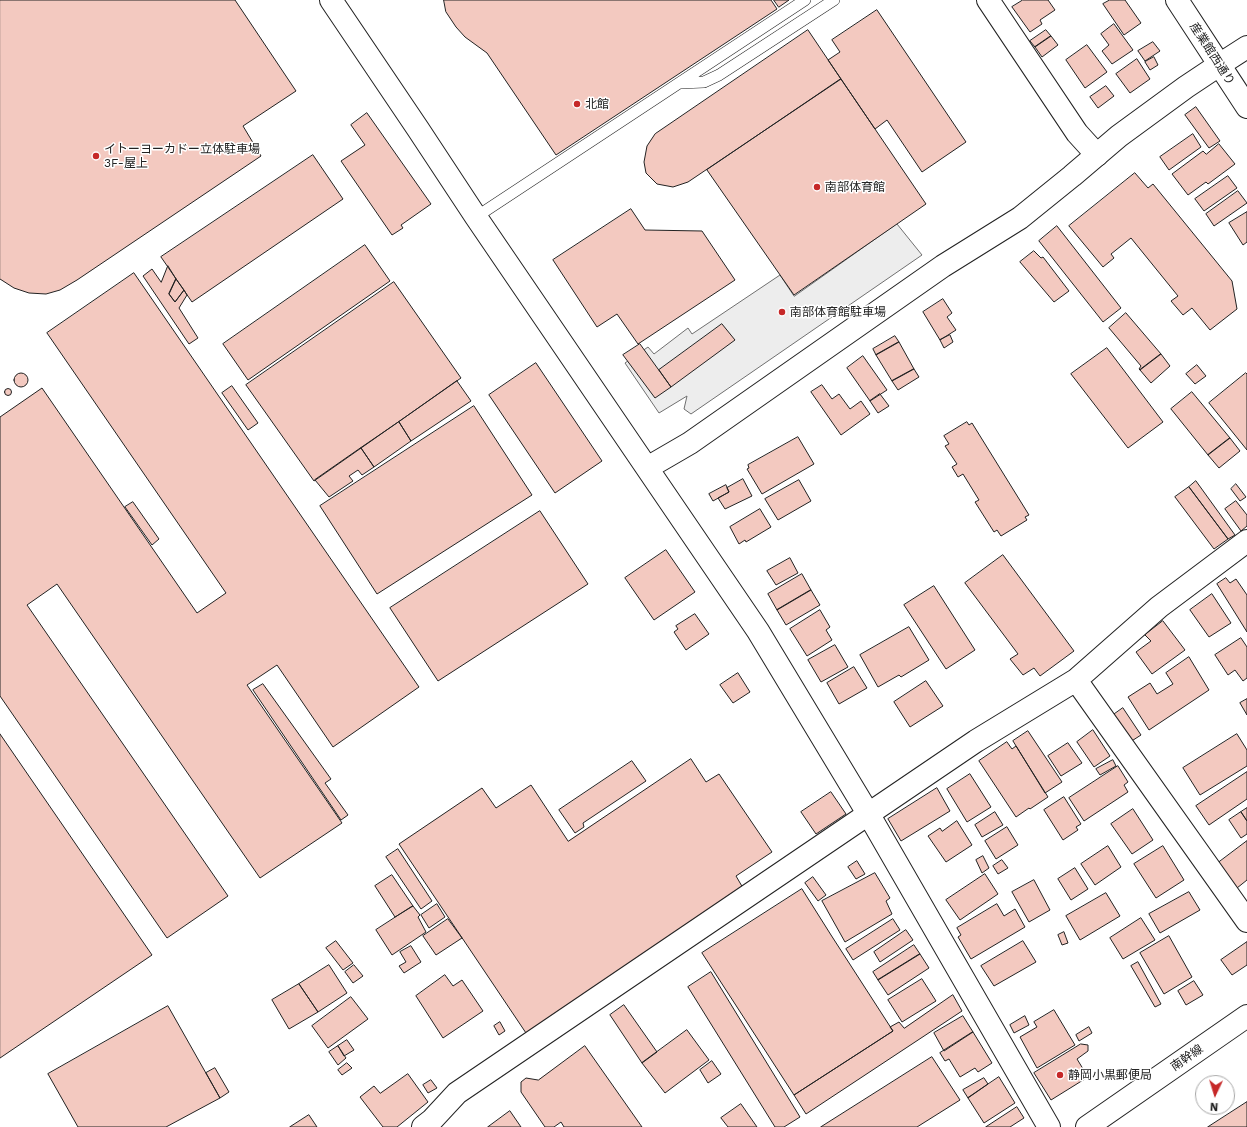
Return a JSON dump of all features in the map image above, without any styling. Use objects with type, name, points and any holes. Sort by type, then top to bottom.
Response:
[{"type":"street","points":[[331,0],[418,128],[476,217],[758,631],[869,815],[1049,1127]]},
{"type":"street","points":[[988,0],[1077,133],[1097,155]]},
{"type":"street","name":"産業館西通り","points":[[1177,0],[1247,107]]},
{"type":"street","points":[[647,468],[690,443],[943,266],[1020,218],[1119,136],[1168,100],[1247,47]]},
{"type":"street","points":[[430,1125],[457,1093],[976,741],[1076,680],[1158,607],[1247,541]]},
{"type":"street","points":[[1076,680],[1247,922]]},
{"type":"street","name":"南幹線","points":[[1087,1127],[1247,1016]]},
{"type":"lane","points":[[476,217],[806,0]]},
{"type":"lane","points":[[681,83],[704,82],[719,75],[834,0]]},
{"type":"shaded area","name":"南部体育館駐車場","points":[[897,224],[922,255],[691,414],[684,409],[687,396],[659,413],[625,363],[648,347],[654,354],[688,328],[692,334],[780,275],[794,296]]},
{"type":"building","name":"イトーヨーカドー立体駐車場 3F-屋上","points":[[0,0],[235,0],[296,91],[243,126],[261,156],[77,280],[60,290],[46,294],[29,293],[14,288],[0,279]]},
{"type":"building","name":"北館","points":[[444,0],[771,0],[777,9],[556,155],[487,53],[465,37],[456,27],[446,12]]},
{"type":"building","points":[[774,0],[789,0],[779,7]]},
{"type":"building","points":[[1023,0],[1048,0],[1055,10],[1040,20],[1042,24],[1030,32],[1012,7]]},
{"type":"building","points":[[1110,0],[1125,0],[1141,23],[1124,35],[1103,4]]},
{"type":"building","points":[[877,10],[966,142],[922,172],[887,120],[875,129],[828,60],[840,52],[832,40]]},
{"type":"building","points":[[1114,24],[1133,50],[1112,64],[1102,51],[1109,45],[1101,34]]},
{"type":"building","points":[[808,30],[841,79],[688,182],[673,187],[657,184],[646,173],[644,162],[647,146],[655,134]]},
{"type":"building","points":[[1046,30],[1051,36],[1035,47],[1030,41]]},
{"type":"building","points":[[1051,36],[1058,45],[1042,57],[1035,47]]},
{"type":"building","points":[[1153,42],[1160,51],[1145,61],[1138,51]]},
{"type":"building","points":[[1087,45],[1107,72],[1085,88],[1066,60]]},
{"type":"building","points":[[1154,57],[1158,65],[1150,70],[1145,62]]},
{"type":"building","points":[[1137,59],[1150,79],[1130,93],[1116,74]]},
{"type":"building","name":"南部体育館","points":[[841,79],[926,204],[794,295],[707,170]]},
{"type":"building","points":[[1106,86],[1114,96],[1098,108],[1090,97]]},
{"type":"building","points":[[1196,107],[1220,141],[1209,148],[1185,115]]},
{"type":"building","points":[[367,113],[431,204],[401,225],[403,228],[392,235],[341,161],[365,145],[351,125]]},
{"type":"building","points":[[1193,134],[1201,147],[1169,170],[1160,157]]},
{"type":"building","points":[[1219,144],[1235,164],[1208,184],[1206,182],[1188,195],[1172,174],[1203,151],[1206,154]]},
{"type":"building","points":[[313,155],[343,199],[192,302],[161,257]]},
{"type":"building","points":[[1135,173],[1148,188],[1153,184],[1232,281],[1237,309],[1210,330],[1192,308],[1183,315],[1171,301],[1178,296],[1131,238],[1111,254],[1114,258],[1103,267],[1069,226]]},
{"type":"building","points":[[1228,176],[1237,188],[1204,211],[1195,199]]},
{"type":"building","points":[[1238,191],[1247,203],[1214,226],[1206,214]]},
{"type":"building","points":[[631,209],[645,230],[702,231],[735,280],[638,344],[617,314],[597,327],[553,260]]},
{"type":"building","points":[[1247,212],[1247,242],[1243,245],[1229,223]]},
{"type":"building","points":[[1057,226],[1121,308],[1103,322],[1039,241]]},
{"type":"building","points":[[365,245],[390,281],[248,380],[223,344]]},
{"type":"building","points":[[1034,251],[1041,258],[1043,257],[1069,291],[1054,302],[1020,262]]},
{"type":"building","points":[[168,266],[176,279],[169,294],[175,302],[184,290],[187,295],[179,308],[198,338],[189,344],[143,276],[152,269],[161,282]]},
{"type":"building","points":[[134,273],[419,687],[333,747],[277,665],[247,685],[342,823],[260,878],[57,584],[27,605],[228,896],[167,938],[0,696],[0,417],[42,388],[197,613],[226,593],[47,333]]},
{"type":"building","points":[[176,279],[184,290],[175,302],[169,294]]},
{"type":"building","points":[[394,282],[461,378],[314,481],[246,385]]},
{"type":"building","points":[[943,299],[952,313],[947,317],[956,330],[940,340],[923,312]]},
{"type":"building","points":[[1126,313],[1161,354],[1140,370],[1139,369],[1141,366],[1109,328]]},
{"type":"building","points":[[722,324],[735,340],[671,387],[659,370]]},
{"type":"building","points":[[950,335],[953,342],[944,348],[940,340]]},
{"type":"building","points":[[895,336],[899,342],[876,355],[873,349]]},
{"type":"building","points":[[899,342],[914,369],[892,381],[876,355]]},
{"type":"building","points":[[640,344],[671,387],[655,398],[623,355]]},
{"type":"building","points":[[1107,348],[1163,422],[1128,448],[1071,374]]},
{"type":"building","points":[[1161,354],[1170,366],[1151,383],[1140,370]]},
{"type":"building","points":[[863,356],[887,390],[870,401],[847,368]]},
{"type":"building","points":[[536,363],[602,461],[555,493],[489,395]]},
{"type":"building","points":[[1197,365],[1206,376],[1195,384],[1186,374]]},
{"type":"building","points":[[914,369],[919,377],[898,390],[892,381]]},
{"type":"building","points":[[18,373],[24,373],[28,377],[28,383],[24,387],[18,387],[14,383],[14,377]]},
{"type":"building","points":[[1246,373],[1247,374],[1247,450],[1209,403]]},
{"type":"building","points":[[457,381],[471,401],[411,441],[399,422]]},
{"type":"building","points":[[822,385],[832,399],[839,394],[850,409],[861,401],[870,414],[841,435],[811,392]]},
{"type":"building","points":[[232,386],[258,423],[248,430],[222,393]]},
{"type":"building","points":[[8,388],[11,389],[11,395],[8,396],[5,395],[4,392],[5,389]]},
{"type":"building","points":[[1192,392],[1230,438],[1208,455],[1171,409]]},
{"type":"building","points":[[880,394],[889,406],[878,413],[870,401]]},
{"type":"building","points":[[474,406],[532,495],[377,594],[320,506]]},
{"type":"building","points":[[399,422],[411,441],[374,467],[361,448]]},
{"type":"building","points":[[967,422],[969,425],[972,423],[1029,515],[1025,517],[1027,520],[1001,536],[997,530],[994,532],[975,502],[979,500],[963,474],[958,477],[952,467],[957,464],[945,446],[949,444],[944,436]]},
{"type":"building","points":[[798,437],[814,464],[762,494],[747,469],[749,468],[748,465]]},
{"type":"building","points":[[1230,438],[1240,451],[1219,468],[1208,455]]},
{"type":"building","points":[[361,448],[374,467],[362,475],[358,470],[349,476],[353,481],[329,497],[315,480]]},
{"type":"building","points":[[743,479],[752,496],[725,509],[718,498],[729,492],[727,488]]},
{"type":"building","points":[[799,480],[811,501],[778,520],[765,499]]},
{"type":"building","points":[[1196,481],[1235,535],[1228,539],[1189,487]]},
{"type":"building","points":[[1236,484],[1246,497],[1240,501],[1231,489]]},
{"type":"building","points":[[726,485],[729,492],[713,501],[709,494]]},
{"type":"building","points":[[1189,487],[1228,539],[1214,549],[1175,497]]},
{"type":"building","points":[[1236,501],[1247,515],[1247,526],[1241,531],[1225,509]]},
{"type":"building","points":[[133,502],[159,539],[152,545],[125,507]]},
{"type":"building","points":[[760,509],[771,527],[746,542],[745,540],[739,544],[730,527]]},
{"type":"building","points":[[540,511],[588,584],[438,681],[390,608]]},
{"type":"building","points":[[666,550],[695,592],[654,620],[625,578]]},
{"type":"building","points":[[1003,555],[1074,651],[1040,676],[1034,668],[1023,675],[1010,659],[1018,654],[965,583]]},
{"type":"building","points":[[790,558],[798,573],[776,585],[767,571]]},
{"type":"building","points":[[802,574],[811,590],[777,610],[768,594]]},
{"type":"building","points":[[1226,578],[1230,583],[1236,579],[1247,595],[1247,632],[1217,584]]},
{"type":"building","points":[[934,586],[975,650],[946,669],[904,605]]},
{"type":"building","points":[[811,590],[820,605],[786,625],[777,610]]},
{"type":"building","points":[[1212,594],[1231,623],[1209,637],[1190,610]]},
{"type":"building","points":[[820,610],[830,627],[826,630],[832,640],[807,656],[790,629]]},
{"type":"building","points":[[695,614],[709,634],[686,650],[674,632],[678,629],[676,626]]},
{"type":"building","points":[[1163,621],[1185,650],[1152,674],[1136,652],[1151,641],[1145,635]]},
{"type":"building","points":[[909,627],[929,660],[901,677],[899,675],[878,687],[860,655]]},
{"type":"building","points":[[1241,638],[1247,647],[1247,678],[1243,681],[1235,670],[1228,675],[1215,655]]},
{"type":"building","points":[[835,645],[848,667],[821,682],[808,660]]},
{"type":"building","points":[[1189,657],[1209,690],[1149,730],[1128,697],[1150,683],[1157,694],[1173,684],[1166,673]]},
{"type":"building","points":[[854,667],[867,688],[839,704],[827,683]]},
{"type":"building","points":[[738,673],[750,692],[733,703],[720,685]]},
{"type":"building","points":[[926,681],[943,706],[910,727],[894,702]]},
{"type":"building","points":[[263,684],[331,779],[325,783],[348,815],[341,820],[253,690]]},
{"type":"building","points":[[1247,699],[1247,715],[1240,703]]},
{"type":"building","points":[[1123,708],[1141,735],[1127,744],[1109,718]]},
{"type":"building","points":[[1093,730],[1110,756],[1094,767],[1077,742]]},
{"type":"building","points":[[1028,731],[1062,782],[1045,793],[1013,741]]},
{"type":"building","points":[[0,734],[152,955],[0,1058]]},
{"type":"building","points":[[1237,734],[1247,750],[1247,766],[1200,795],[1183,768]]},
{"type":"building","points":[[1007,742],[1012,749],[1016,746],[1048,797],[1016,817],[979,761]]},
{"type":"building","points":[[1068,743],[1082,763],[1061,776],[1048,756]]},
{"type":"building","points":[[691,759],[706,782],[719,774],[772,852],[736,876],[743,888],[526,1033],[399,844],[482,788],[496,808],[531,785],[568,841]]},
{"type":"building","points":[[1113,760],[1116,766],[1100,775],[1096,769]]},
{"type":"building","points":[[632,761],[646,781],[583,823],[584,827],[575,833],[559,810]]},
{"type":"building","points":[[1118,766],[1128,782],[1124,785],[1128,792],[1084,821],[1069,798]]},
{"type":"building","points":[[1247,772],[1247,799],[1209,825],[1196,806]]},
{"type":"building","points":[[970,774],[991,807],[967,822],[947,789]]},
{"type":"building","points":[[937,788],[950,811],[901,841],[888,819]]},
{"type":"building","points":[[831,792],[846,814],[816,834],[801,812]]},
{"type":"building","points":[[1064,797],[1081,824],[1076,827],[1078,830],[1063,840],[1044,810]]},
{"type":"building","points":[[1247,808],[1247,821],[1241,812]]},
{"type":"building","points":[[1133,809],[1153,840],[1132,854],[1111,824]]},
{"type":"building","points":[[995,812],[1003,825],[982,837],[975,825]]},
{"type":"building","points":[[1241,812],[1247,821],[1247,834],[1241,838],[1229,820]]},
{"type":"building","points":[[957,821],[972,845],[946,862],[928,836],[940,828],[942,831]]},
{"type":"building","points":[[1007,827],[1018,845],[996,859],[985,841]]},
{"type":"building","points":[[1247,841],[1247,880],[1237,888],[1218,863]]},
{"type":"building","points":[[1108,846],[1121,867],[1095,885],[1081,864]]},
{"type":"building","points":[[1163,846],[1184,880],[1156,898],[1134,864]]},
{"type":"building","points":[[398,849],[432,901],[421,909],[386,857]]},
{"type":"building","points":[[983,856],[989,868],[982,873],[976,860]]},
{"type":"building","points":[[1002,860],[1008,868],[998,874],[993,866]]},
{"type":"building","points":[[857,861],[865,874],[856,879],[848,867]]},
{"type":"building","points":[[1075,868],[1088,889],[1071,900],[1058,879]]},
{"type":"building","points":[[875,873],[890,898],[886,901],[892,914],[845,942],[822,901]]},
{"type":"building","points":[[985,874],[998,894],[960,920],[946,900]]},
{"type":"building","points":[[392,875],[413,906],[395,917],[375,886]]},
{"type":"building","points":[[813,877],[826,895],[818,901],[805,883]]},
{"type":"building","points":[[1034,880],[1050,910],[1029,922],[1012,892]]},
{"type":"building","points":[[802,889],[893,1031],[794,1095],[702,953]]},
{"type":"building","points":[[1189,892],[1200,910],[1160,933],[1149,914]]},
{"type":"building","points":[[1106,893],[1120,916],[1080,940],[1066,916]]},
{"type":"building","points":[[437,904],[445,917],[429,928],[421,915]]},
{"type":"building","points":[[997,904],[1004,916],[1015,909],[1025,927],[971,959],[958,937],[961,935],[957,928]]},
{"type":"building","points":[[413,906],[420,915],[418,917],[426,932],[392,955],[376,930]]},
{"type":"building","points":[[1141,918],[1155,940],[1123,959],[1110,938]]},
{"type":"building","points":[[448,919],[462,938],[436,955],[423,936]]},
{"type":"building","points":[[893,919],[900,930],[853,960],[846,949]]},
{"type":"building","points":[[906,930],[913,940],[880,962],[874,952]]},
{"type":"building","points":[[1064,932],[1068,943],[1062,945],[1058,935]]},
{"type":"building","points":[[1169,936],[1192,977],[1164,994],[1140,953]]},
{"type":"building","points":[[336,941],[353,963],[343,970],[326,948]]},
{"type":"building","points":[[1023,941],[1036,962],[994,986],[981,966]]},
{"type":"building","points":[[1247,942],[1247,965],[1232,975],[1221,960]]},
{"type":"building","points":[[914,945],[920,954],[878,980],[873,972]]},
{"type":"building","points":[[411,946],[421,962],[404,973],[399,966],[406,962],[400,952]]},
{"type":"building","points":[[920,954],[929,968],[888,995],[878,980]]},
{"type":"building","points":[[1138,962],[1161,1004],[1155,1007],[1131,966]]},
{"type":"building","points":[[329,965],[347,993],[318,1012],[299,984]]},
{"type":"building","points":[[354,965],[363,976],[353,983],[345,972]]},
{"type":"building","points":[[711,972],[800,1117],[784,1127],[775,1127],[688,987]]},
{"type":"building","points":[[445,975],[453,986],[462,980],[483,1011],[443,1038],[416,996]]},
{"type":"building","points":[[922,979],[936,1001],[902,1022],[888,1000]]},
{"type":"building","points":[[1194,981],[1203,995],[1186,1005],[1178,991]]},
{"type":"building","points":[[299,984],[318,1012],[289,1029],[272,1000]]},
{"type":"building","points":[[953,995],[962,1011],[806,1114],[794,1095],[893,1031],[890,1027],[899,1022],[904,1028]]},
{"type":"building","points":[[351,997],[368,1019],[328,1048],[312,1026]]},
{"type":"building","points":[[624,1005],[657,1052],[642,1063],[610,1015]]},
{"type":"building","points":[[168,1006],[220,1098],[166,1127],[78,1127],[48,1074]]},
{"type":"building","points":[[1054,1010],[1075,1045],[1037,1068],[1020,1037],[1037,1027],[1034,1022]]},
{"type":"building","points":[[963,1016],[973,1032],[944,1051],[934,1033]]},
{"type":"building","points":[[1025,1016],[1029,1025],[1014,1033],[1010,1025]]},
{"type":"building","points":[[500,1022],[505,1031],[499,1035],[494,1026]]},
{"type":"building","points":[[1089,1027],[1092,1033],[1079,1041],[1076,1035]]},
{"type":"building","points":[[687,1030],[709,1060],[665,1093],[642,1063]]},
{"type":"building","points":[[973,1032],[992,1063],[978,1072],[975,1068],[960,1077],[949,1059],[945,1061],[940,1053]]},
{"type":"building","points":[[347,1040],[354,1050],[344,1056],[338,1046]]},
{"type":"building","points":[[1081,1044],[1088,1045],[1088,1051],[1077,1059],[1088,1077],[1051,1100],[1034,1073]]},
{"type":"building","points":[[338,1046],[346,1058],[338,1065],[329,1052]]},
{"type":"building","points":[[585,1046],[642,1127],[564,1127],[561,1122],[554,1127],[545,1127],[521,1092],[521,1082],[526,1078],[538,1080]]},
{"type":"building","points":[[932,1057],[960,1100],[917,1127],[821,1127]]},
{"type":"building","points":[[712,1061],[721,1074],[708,1083],[700,1070]]},
{"type":"building","points":[[347,1063],[352,1068],[342,1075],[338,1070]]},
{"type":"building","points":[[215,1068],[229,1092],[220,1098],[206,1073]]},
{"type":"building","points":[[408,1074],[428,1102],[397,1127],[383,1127],[360,1097],[374,1086],[380,1093]]},
{"type":"building","points":[[999,1077],[1015,1103],[984,1123],[968,1098]]},
{"type":"building","points":[[984,1078],[988,1084],[968,1098],[963,1090]]},
{"type":"building","points":[[431,1080],[437,1088],[428,1093],[423,1085]]},
{"type":"building","points":[[1247,1102],[1247,1127],[1208,1127],[1227,1115],[1235,1115],[1235,1110]]},
{"type":"building","points":[[741,1104],[757,1127],[728,1127],[721,1118]]},
{"type":"building","points":[[1017,1107],[1024,1118],[1010,1127],[986,1127]]},
{"type":"building","points":[[510,1111],[521,1127],[488,1127]]},
{"type":"building","points":[[309,1115],[317,1127],[290,1127]]},
{"type":"place","name":"北館","points":[[577,104]]},
{"type":"place","name":"イトーヨーカドー立体駐車場 3F-屋上","points":[[96,156]]},
{"type":"place","name":"南部体育館","points":[[817,187]]},
{"type":"place","name":"南部体育館駐車場","points":[[782,312]]},
{"type":"place","name":"静岡小黒郵便局","points":[[1060,1075]]}]
